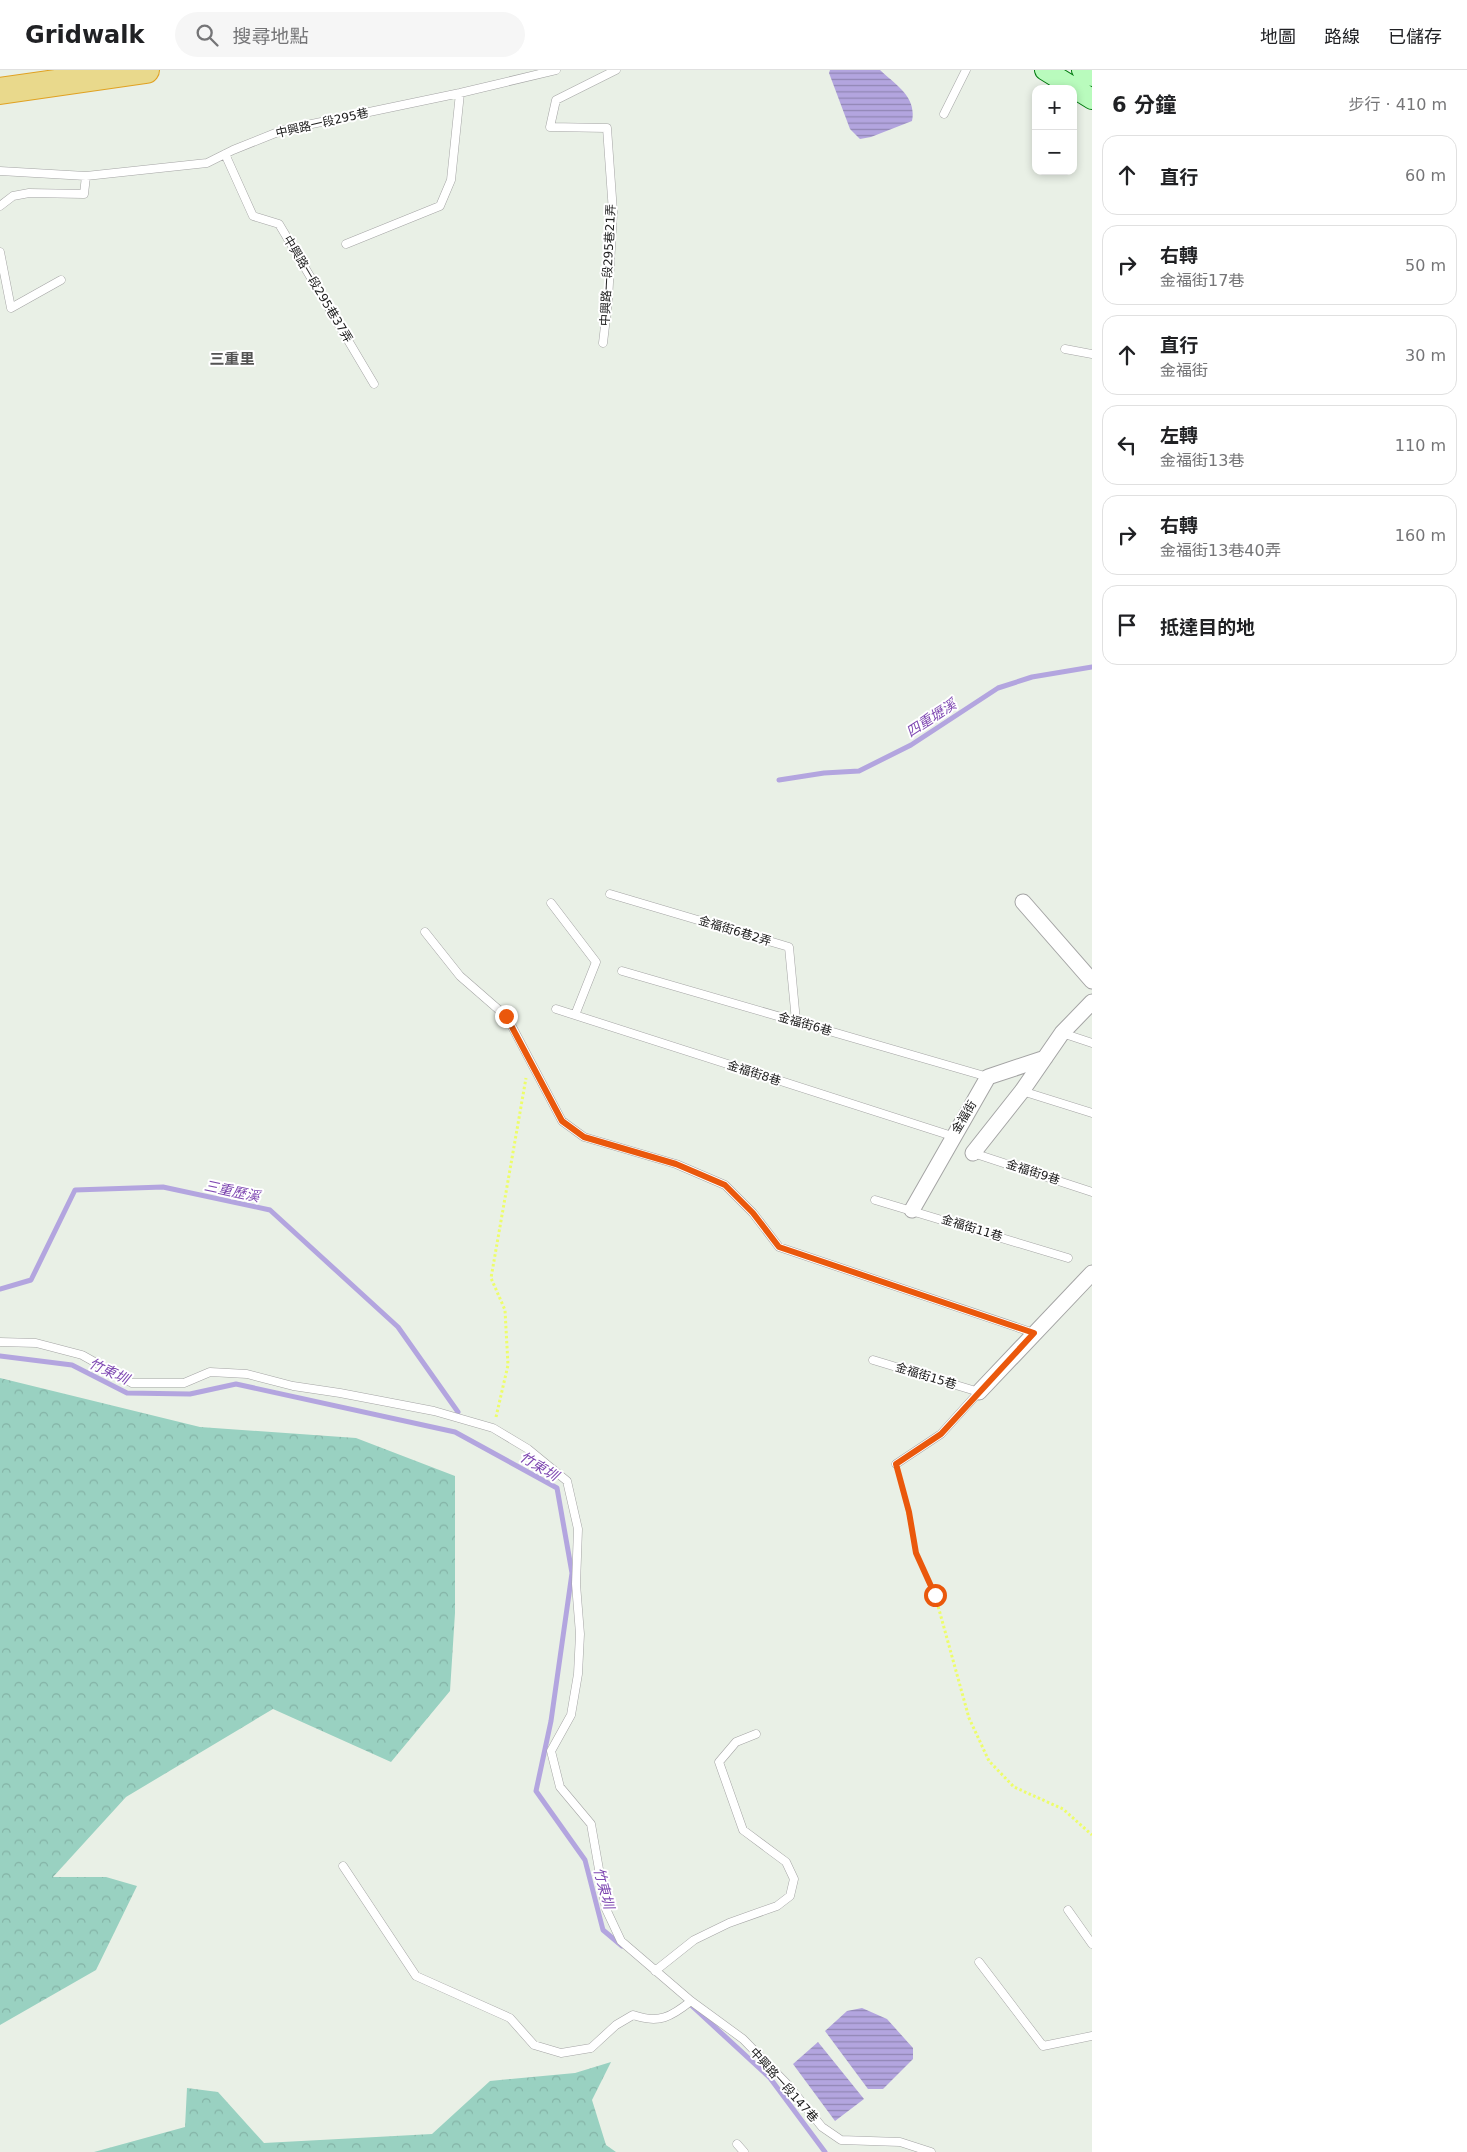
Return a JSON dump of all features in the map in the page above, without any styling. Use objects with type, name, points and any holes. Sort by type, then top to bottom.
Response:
[{"type":"highway","points":[[0,91],[146,70]]},
{"type":"main road","points":[[1045,70],[1092,98]]},
{"type":"main road","points":[[1082,70],[1092,76]]},
{"type":"street","points":[[1023,902],[1092,981]]},
{"type":"street","points":[[973,1153],[1022,1092],[1062,1033],[1092,1002]]},
{"type":"street","points":[[988,1077],[1044,1058]]},
{"type":"street","name":"金福街","points":[[912,1210],[952,1136],[988,1077]]},
{"type":"street","points":[[978,1392],[1092,1273]]},
{"type":"lane","name":"中興路一段295巷","points":[[0,172],[86,176],[207,163],[283,130],[460,93],[556,70]]},
{"type":"lane","name":"中興路一段295巷21弄","points":[[603,343],[608,300],[613,212],[607,128],[550,127],[556,100],[616,70]]},
{"type":"lane","points":[[944,114],[966,70]]},
{"type":"lane","points":[[346,244],[440,206],[452,180],[460,93]]},
{"type":"lane","name":"中興路一段295巷37弄","points":[[225,154],[254,216],[279,224],[374,384]]},
{"type":"lane","points":[[0,206],[13,196],[30,193],[84,194],[86,176]]},
{"type":"lane","points":[[0,252],[11,308],[61,280]]},
{"type":"lane","points":[[1065,349],[1092,354]]},
{"type":"lane","name":"金福街6巷2弄","points":[[610,894],[789,947],[796,1021]]},
{"type":"lane","points":[[551,902],[596,962],[575,1016]]},
{"type":"lane","points":[[424,932],[460,976],[506,1016],[562,1121],[584,1137],[676,1164],[725,1185],[753,1213],[779,1247],[1034,1333]]},
{"type":"lane","name":"金福街6巷","points":[[622,971],[988,1077]]},
{"type":"lane","name":"金福街8巷","points":[[556,1009],[952,1136]]},
{"type":"lane","points":[[1062,1033],[1092,1043]]},
{"type":"lane","points":[[1022,1092],[1092,1113]]},
{"type":"lane","name":"金福街9巷","points":[[973,1153],[1092,1192]]},
{"type":"lane","name":"金福街11巷","points":[[875,1200],[1068,1258]]},
{"type":"lane","name":"中興路一段147巷","points":[[0,1342],[36,1343],[82,1355],[132,1383],[184,1383],[210,1372],[247,1374],[293,1386],[340,1392],[434,1411],[493,1428],[528,1449],[567,1481],[578,1529],[576,1584],[580,1634],[578,1674],[571,1715],[551,1751],[560,1787],[592,1824],[606,1909],[621,1941],[655,1971],[743,2039],[788,2085],[822,2127],[841,2140],[900,2142],[931,2152]]},
{"type":"lane","name":"金福街15巷","points":[[873,1360],[978,1392]]},
{"type":"lane","points":[[896,1464],[941,1434],[978,1392]]},
{"type":"lane","points":[[655,1971],[694,1940],[729,1923],[777,1906],[790,1896],[794,1879],[786,1862],[743,1830],[719,1762],[736,1742],[756,1734]]},
{"type":"lane","points":[[343,1866],[416,1976],[510,2018],[534,2045],[561,2053],[590,2048],[616,2025],[633,2015],[649,2020],[672,2016],[692,2000]]},
{"type":"lane","points":[[1068,1910],[1092,1944]]},
{"type":"lane","points":[[979,1962],[1043,2046],[1092,2036]]},
{"type":"lane","points":[[737,2144],[744,2152]]},
{"type":"path","points":[[493,1428],[508,1365],[505,1310],[491,1278],[529,1058]]},
{"type":"path","points":[[896,1464],[909,1512],[916,1553],[935,1595],[969,1718],[989,1761],[1014,1787],[1063,1809],[1092,1835]]},
{"type":"green space","points":[[0,1378],[200,1427],[356,1438],[455,1476],[455,1613],[450,1691],[391,1762],[273,1709],[126,1797],[53,1877],[106,1877],[137,1886],[96,1970],[0,2025]]},
{"type":"green space","points":[[611,2062],[592,2100],[606,2145],[616,2152],[94,2152],[185,2127],[187,2088],[218,2092],[264,2143],[432,2134],[490,2081],[575,2073]]},
{"type":"shaded area","points":[[830,70],[880,70],[908,98],[913,113],[912,121],[871,137],[860,139],[850,129],[829,73]]},
{"type":"shaded area","points":[[862,2008],[887,2019],[913,2048],[913,2059],[883,2089],[868,2089],[825,2031],[847,2011]]},
{"type":"shaded area","points":[[818,2042],[864,2099],[835,2121],[793,2064]]},
{"type":"waterway","name":"四重壢溪","points":[[779,780],[824,773],[859,771],[911,745],[998,688],[1032,677],[1092,667]]},
{"type":"waterway","name":"三重歷溪","points":[[0,1289],[31,1280],[75,1190],[163,1187],[270,1210],[398,1327],[458,1412]]},
{"type":"waterway","name":"竹東圳","points":[[0,1356],[72,1365],[127,1393],[190,1394],[236,1384],[455,1432],[557,1488],[572,1573],[551,1721],[536,1791],[585,1860],[603,1930],[622,1946]]},
{"type":"waterway","name":"竹東圳","points":[[692,2006],[770,2078],[825,2152]]},
{"type":"district","name":"三重里","points":[[232,359]]},
{"type":"route","points":[[506,1016],[550,1095],[562,1121],[584,1137],[676,1164],[725,1185],[753,1213],[779,1247],[1034,1333],[941,1434],[896,1464],[909,1512],[916,1553],[935,1595]]}]
